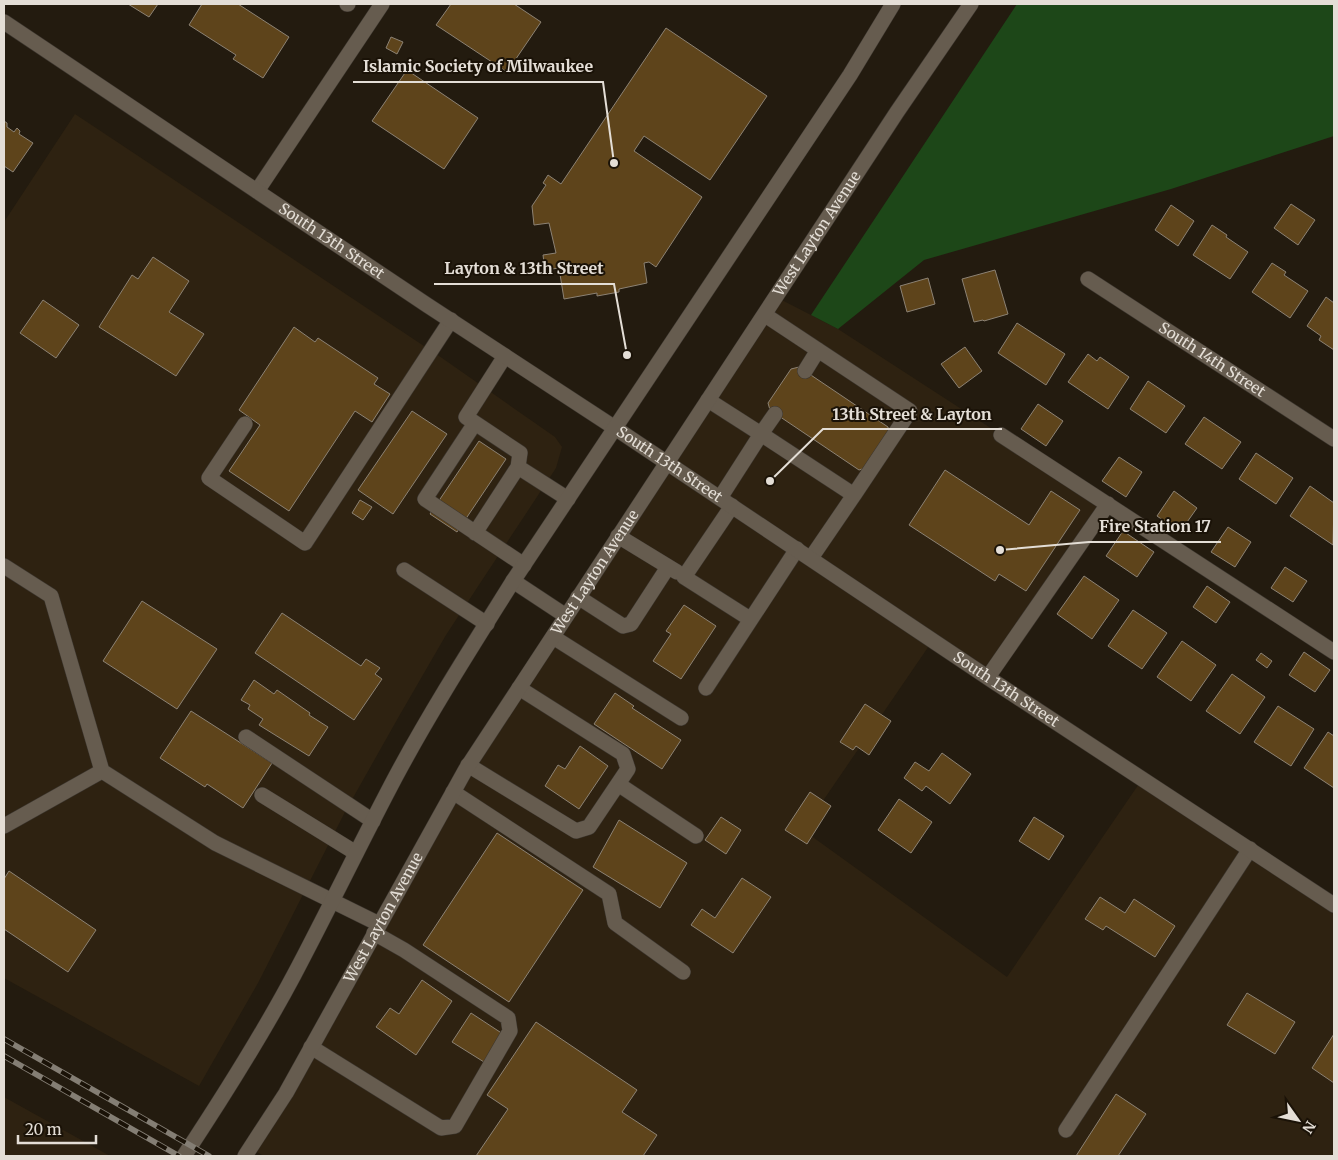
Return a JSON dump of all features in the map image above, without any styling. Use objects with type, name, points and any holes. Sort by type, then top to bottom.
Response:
[{"type":"main road","points":[[257,191],[382,4]]},
{"type":"main road","points":[[184,1156],[239,1070],[294,975],[356,852],[432,714],[486,624],[850,75],[893,4]]},
{"type":"main road","name":"West Layton Avenue","points":[[246,1156],[286,1093],[468,765],[897,112],[971,4]]},
{"type":"main road","name":"South 13th Street","points":[[4,22],[1334,905]]},
{"type":"main road","name":"South 14th Street","points":[[1088,279],[1334,439]]},
{"type":"main road","points":[[764,315],[910,411],[811,558]]},
{"type":"main road","points":[[245,424],[209,478],[305,543],[451,320]]},
{"type":"main road","points":[[805,371],[818,350]]},
{"type":"main road","points":[[475,533],[518,466],[520,453],[466,417],[506,356]]},
{"type":"main road","points":[[708,400],[854,495]]},
{"type":"main road","points":[[684,577],[761,434],[775,414]]},
{"type":"main road","points":[[475,423],[425,500],[524,565]]},
{"type":"main road","points":[[1002,435],[1334,652]]},
{"type":"main road","points":[[518,466],[568,499]]},
{"type":"main road","points":[[988,677],[1108,504]]},
{"type":"main road","points":[[618,536],[750,619]]},
{"type":"main road","points":[[706,688],[797,549]]},
{"type":"main road","points":[[4,566],[51,596],[102,771],[215,843],[332,900],[508,1018],[510,1031],[454,1126],[440,1128],[311,1047]]},
{"type":"main road","points":[[578,597],[623,626],[631,624],[668,567]]},
{"type":"main road","points":[[404,570],[486,624]]},
{"type":"main road","points":[[513,581],[566,616]]},
{"type":"main road","points":[[553,637],[681,718]]},
{"type":"main road","points":[[468,765],[576,831],[589,827],[628,769],[623,754],[519,688]]},
{"type":"main road","points":[[246,737],[373,821]]},
{"type":"main road","points":[[4,826],[102,771]]},
{"type":"main road","points":[[618,784],[696,836]]},
{"type":"main road","points":[[453,792],[609,894],[615,923],[683,972]]},
{"type":"main road","points":[[262,795],[356,852]]},
{"type":"main road","points":[[1066,1130],[1250,849]]},
{"type":"shaded area","points":[[75,114],[442,358],[555,437],[562,447],[556,468],[446,635],[398,718],[345,812],[258,983],[199,1086],[4,978],[4,222]]},
{"type":"shaded area","points":[[776,297],[838,329],[1108,504],[993,681],[933,640],[803,830],[1007,977],[1143,778],[1334,905],[1334,1156],[264,1156],[251,1149],[466,769]]},
{"type":"shaded area","points":[[4,1097],[110,1156],[4,1156]]},
{"type":"green space","points":[[1017,4],[1334,4],[1334,136],[1171,189],[924,260],[838,329],[811,315]]},
{"type":"building","points":[[128,4],[158,4],[149,17]]},
{"type":"building","points":[[202,4],[238,4],[289,37],[263,78],[233,59],[236,55],[189,25]]},
{"type":"building","points":[[451,4],[514,4],[541,22],[507,72],[436,25]]},
{"type":"building","points":[[666,28],[767,96],[710,180],[644,136],[634,151],[702,197],[656,267],[649,262],[644,263],[647,283],[619,289],[619,292],[597,296],[597,293],[564,299],[559,268],[545,270],[543,255],[556,253],[549,223],[534,225],[532,206],[546,185],[543,183],[548,175],[561,184]]},
{"type":"building","points":[[391,37],[403,42],[397,54],[386,48]]},
{"type":"building","points":[[407,70],[478,118],[444,169],[372,121]]},
{"type":"building","points":[[4,121],[7,123],[7,127],[14,132],[17,128],[20,131],[19,134],[33,143],[13,172],[4,166]]},
{"type":"building","points":[[1291,204],[1315,220],[1298,245],[1274,228]]},
{"type":"building","points":[[1171,205],[1194,221],[1178,246],[1155,230]]},
{"type":"building","points":[[1212,225],[1248,252],[1230,279],[1193,255]]},
{"type":"building","points":[[153,257],[189,281],[169,312],[204,334],[176,376],[99,327],[132,275],[138,279]]},
{"type":"building","points":[[1272,263],[1286,272],[1284,275],[1308,291],[1290,318],[1252,292]]},
{"type":"building","points":[[995,270],[1008,314],[974,322],[962,279]]},
{"type":"building","points":[[928,278],[935,304],[907,312],[900,286]]},
{"type":"building","points":[[1326,297],[1334,303],[1334,350],[1319,340],[1321,336],[1307,326]]},
{"type":"building","points":[[43,300],[79,325],[56,358],[20,333]]},
{"type":"building","points":[[1017,323],[1065,354],[1046,385],[998,353]]},
{"type":"building","points":[[294,327],[315,342],[318,338],[378,378],[374,384],[390,394],[372,422],[355,411],[289,511],[229,471],[260,425],[239,410]]},
{"type":"building","points":[[965,347],[982,371],[959,388],[941,364]]},
{"type":"building","points":[[1088,354],[1097,361],[1100,357],[1129,377],[1108,409],[1068,382]]},
{"type":"building","points":[[799,367],[888,427],[889,434],[866,468],[859,470],[770,410],[768,403],[791,369]]},
{"type":"building","points":[[1148,381],[1185,406],[1166,433],[1130,409]]},
{"type":"building","points":[[1038,404],[1063,421],[1046,446],[1021,429]]},
{"type":"building","points":[[412,411],[447,434],[393,514],[358,490]]},
{"type":"building","points":[[1204,417],[1241,442],[1222,469],[1185,444]]},
{"type":"building","points":[[479,441],[506,459],[457,532],[430,514]]},
{"type":"building","points":[[1256,453],[1293,478],[1276,504],[1239,479]]},
{"type":"building","points":[[1119,457],[1142,472],[1126,497],[1102,481]]},
{"type":"building","points":[[945,470],[1029,525],[1051,491],[1080,510],[1026,591],[999,574],[995,581],[909,525]]},
{"type":"building","points":[[1310,486],[1334,503],[1333,545],[1290,516]]},
{"type":"building","points":[[1174,491],[1197,508],[1180,532],[1157,516]]},
{"type":"building","points":[[360,500],[372,507],[363,520],[352,513]]},
{"type":"building","points":[[1228,527],[1251,542],[1235,567],[1211,552]]},
{"type":"building","points":[[1123,531],[1154,552],[1137,577],[1106,556]]},
{"type":"building","points":[[1285,567],[1307,581],[1293,602],[1271,588]]},
{"type":"building","points":[[1084,576],[1119,600],[1092,639],[1057,614]]},
{"type":"building","points":[[1207,586],[1230,602],[1216,623],[1193,607]]},
{"type":"building","points":[[142,601],[217,649],[177,709],[103,661]]},
{"type":"building","points":[[684,605],[716,626],[681,679],[653,661],[671,634],[666,631]]},
{"type":"building","points":[[1133,610],[1167,633],[1142,669],[1108,646]]},
{"type":"building","points":[[282,613],[361,666],[366,659],[380,668],[375,674],[382,679],[354,720],[255,653]]},
{"type":"building","points":[[1182,641],[1216,665],[1191,701],[1157,677]]},
{"type":"building","points":[[1304,652],[1330,670],[1315,692],[1289,675]]},
{"type":"building","points":[[1261,653],[1272,661],[1267,668],[1256,660]]},
{"type":"building","points":[[1232,674],[1265,697],[1240,734],[1206,711]]},
{"type":"building","points":[[254,680],[274,694],[277,690],[328,727],[309,756],[259,725],[263,719],[248,709],[250,705],[241,700]]},
{"type":"building","points":[[615,693],[634,706],[632,708],[681,740],[662,769],[594,724]]},
{"type":"building","points":[[865,704],[891,721],[869,755],[856,746],[853,750],[840,742]]},
{"type":"building","points":[[1278,706],[1314,729],[1291,766],[1254,742]]},
{"type":"building","points":[[191,711],[272,763],[243,808],[207,784],[205,787],[160,758]]},
{"type":"building","points":[[1328,732],[1334,736],[1334,788],[1304,768]]},
{"type":"building","points":[[580,746],[608,766],[579,809],[545,786],[558,765],[565,769]]},
{"type":"building","points":[[942,753],[971,774],[950,804],[926,786],[922,791],[904,778],[915,762],[929,771]]},
{"type":"building","points":[[810,792],[831,806],[807,844],[785,830]]},
{"type":"building","points":[[899,799],[932,822],[911,853],[878,830]]},
{"type":"building","points":[[721,817],[741,830],[726,854],[705,840]]},
{"type":"building","points":[[1034,817],[1064,836],[1049,860],[1019,841]]},
{"type":"building","points":[[619,820],[687,863],[660,908],[593,867]]},
{"type":"building","points":[[497,833],[583,890],[509,1002],[423,945]]},
{"type":"building","points":[[9,871],[96,930],[68,972],[4,929],[4,879]]},
{"type":"building","points":[[742,878],[771,897],[733,953],[691,925],[702,909],[715,918]]},
{"type":"building","points":[[1100,897],[1125,913],[1134,899],[1175,926],[1155,957],[1106,926],[1103,930],[1085,919]]},
{"type":"building","points":[[422,980],[452,1001],[416,1055],[376,1027],[390,1008],[399,1014]]},
{"type":"building","points":[[1247,993],[1295,1022],[1275,1054],[1227,1025]]},
{"type":"building","points":[[471,1013],[503,1034],[484,1062],[452,1042]]},
{"type":"building","points":[[536,1022],[637,1090],[622,1112],[657,1135],[643,1156],[476,1156],[508,1109],[487,1095]]},
{"type":"building","points":[[1334,1034],[1334,1083],[1312,1068]]},
{"type":"building","points":[[1116,1094],[1146,1114],[1118,1156],[1076,1156]]},
{"type":"railway","points":[[4,1039],[209,1156]]},
{"type":"railway","points":[[4,1056],[179,1156]]},
{"type":"place","name":"Islamic Society of Milwaukee","points":[[614,163]]},
{"type":"place","name":"Layton & 13th Street","points":[[627,355]]},
{"type":"place","name":"13th Street & Layton","points":[[770,481]]},
{"type":"place","name":"Fire Station 17","points":[[1000,550]]}]
